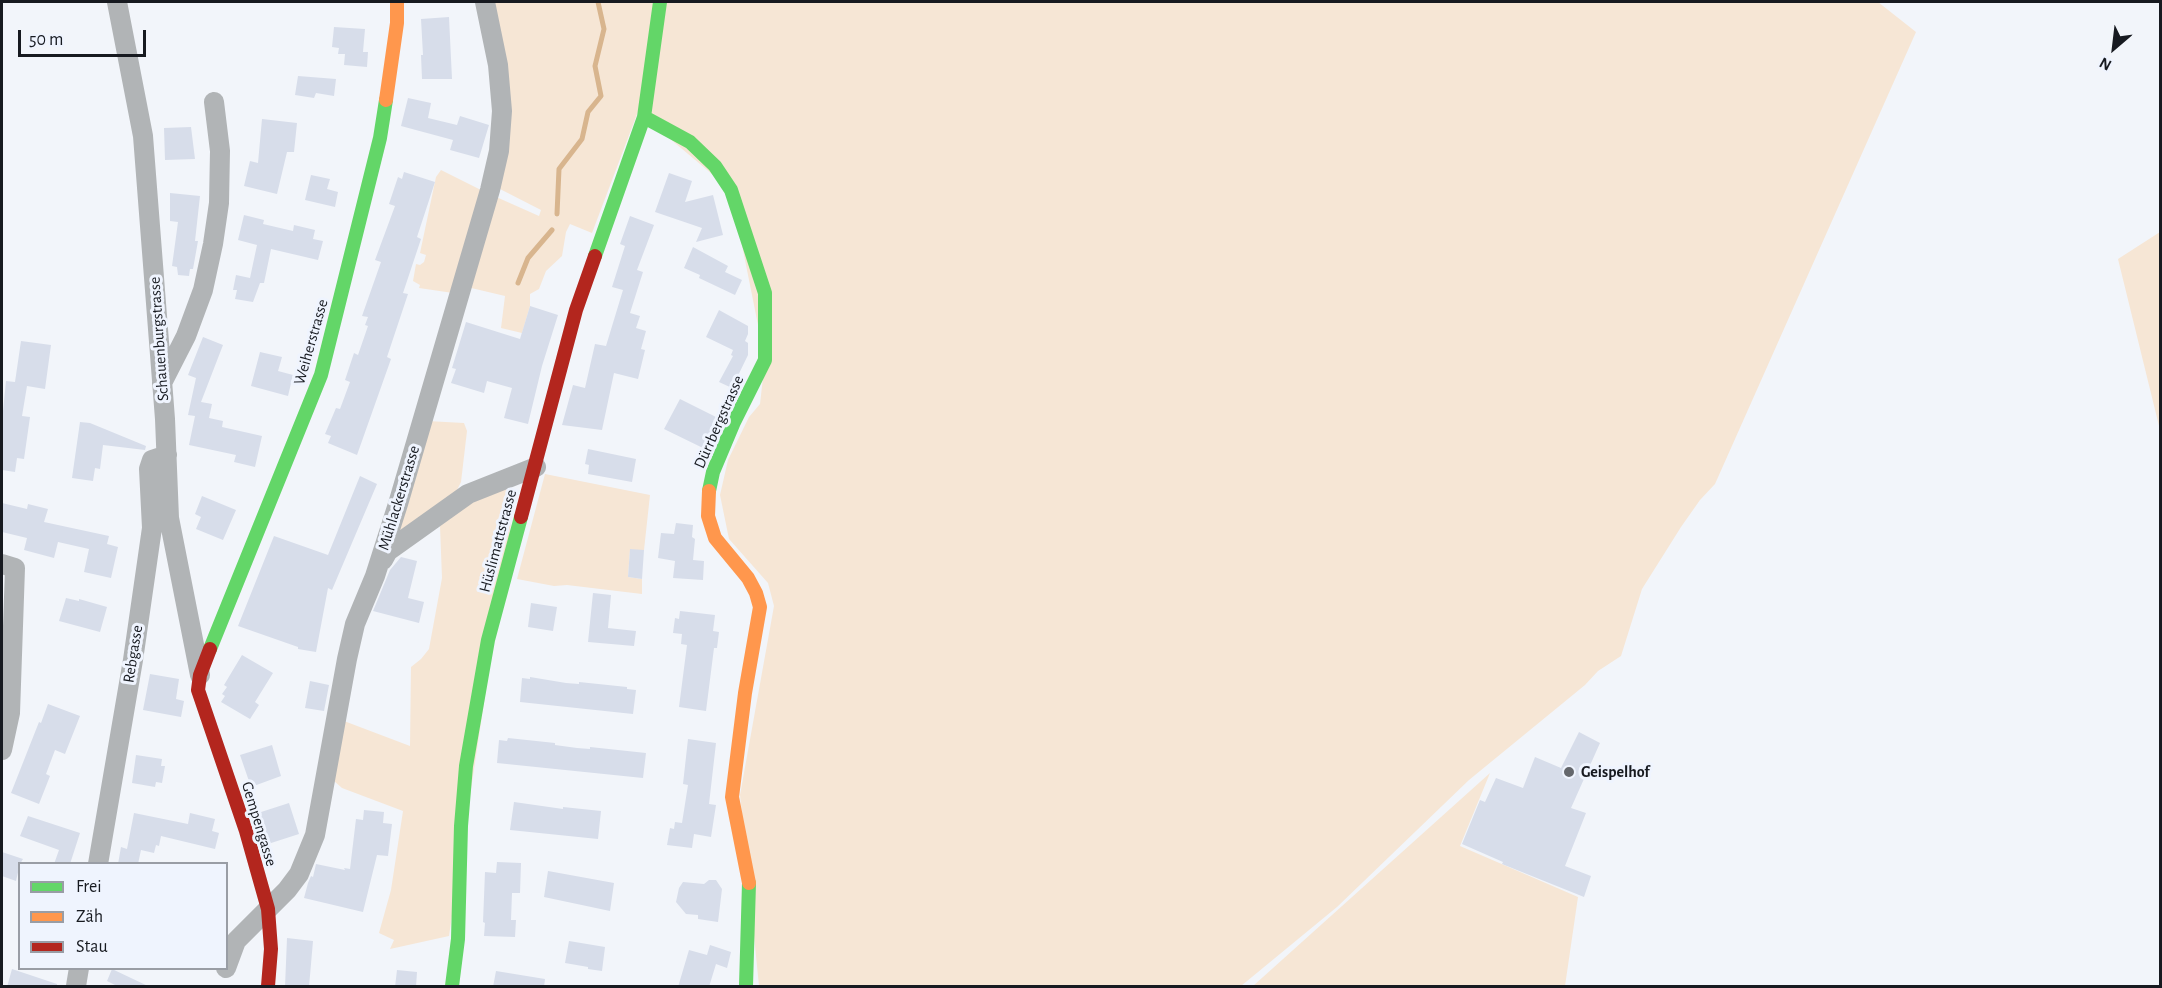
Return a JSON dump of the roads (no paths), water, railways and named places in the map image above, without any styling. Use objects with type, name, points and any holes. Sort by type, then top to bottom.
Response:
[{"type":"street","name":"Schauenburgstrasse","points":[[117,2],[142,135],[162,383],[169,518],[200,675]]},
{"type":"street","name":"Weiherstrasse","points":[[200,675],[321,375],[380,138],[397,23],[397,2]]},
{"type":"street","name":"Mühlackerstrasse","points":[[228,963],[236,941],[299,874],[315,835],[355,624],[375,576],[487,201],[499,151],[502,111],[498,65],[485,2]]},
{"type":"street","name":"Hüslimattstrasse","points":[[452,987],[458,939],[461,826],[466,766],[488,640],[536,467],[576,310],[644,117],[660,2]]},
{"type":"street","points":[[162,383],[186,336],[203,290],[213,244],[219,203],[220,151],[214,102]]},
{"type":"street","name":"Dürrbergstrasse","points":[[644,117],[690,142],[715,166],[731,190],[765,293],[765,360],[725,442],[713,472],[708,497],[708,516],[716,538],[747,578],[756,593],[760,607],[745,692],[732,797],[750,888],[746,987]]},
{"type":"street","name":"Rebgasse","points":[[98,862],[133,660],[152,528],[149,469],[152,460],[167,455]]},
{"type":"street","points":[[375,576],[388,551],[468,494],[536,467]]},
{"type":"street","points":[[2,750],[10,713],[8,566]]},
{"type":"street","name":"Gempengasse","points":[[200,675],[198,690],[246,831],[268,909],[271,949],[268,987]]},
{"type":"street","points":[[76,987],[79,970]]},
{"type":"street","name":"Mühlackerstrasse","points":[[223,987],[226,970]]},
{"type":"waterway","points":[[557,214],[559,169],[582,139],[588,112],[601,96],[595,66],[604,29],[598,2]]},
{"type":"waterway","points":[[518,283],[528,258],[552,230]]},
{"type":"place","name":"Geispelhof","points":[[1569,772]]}]
